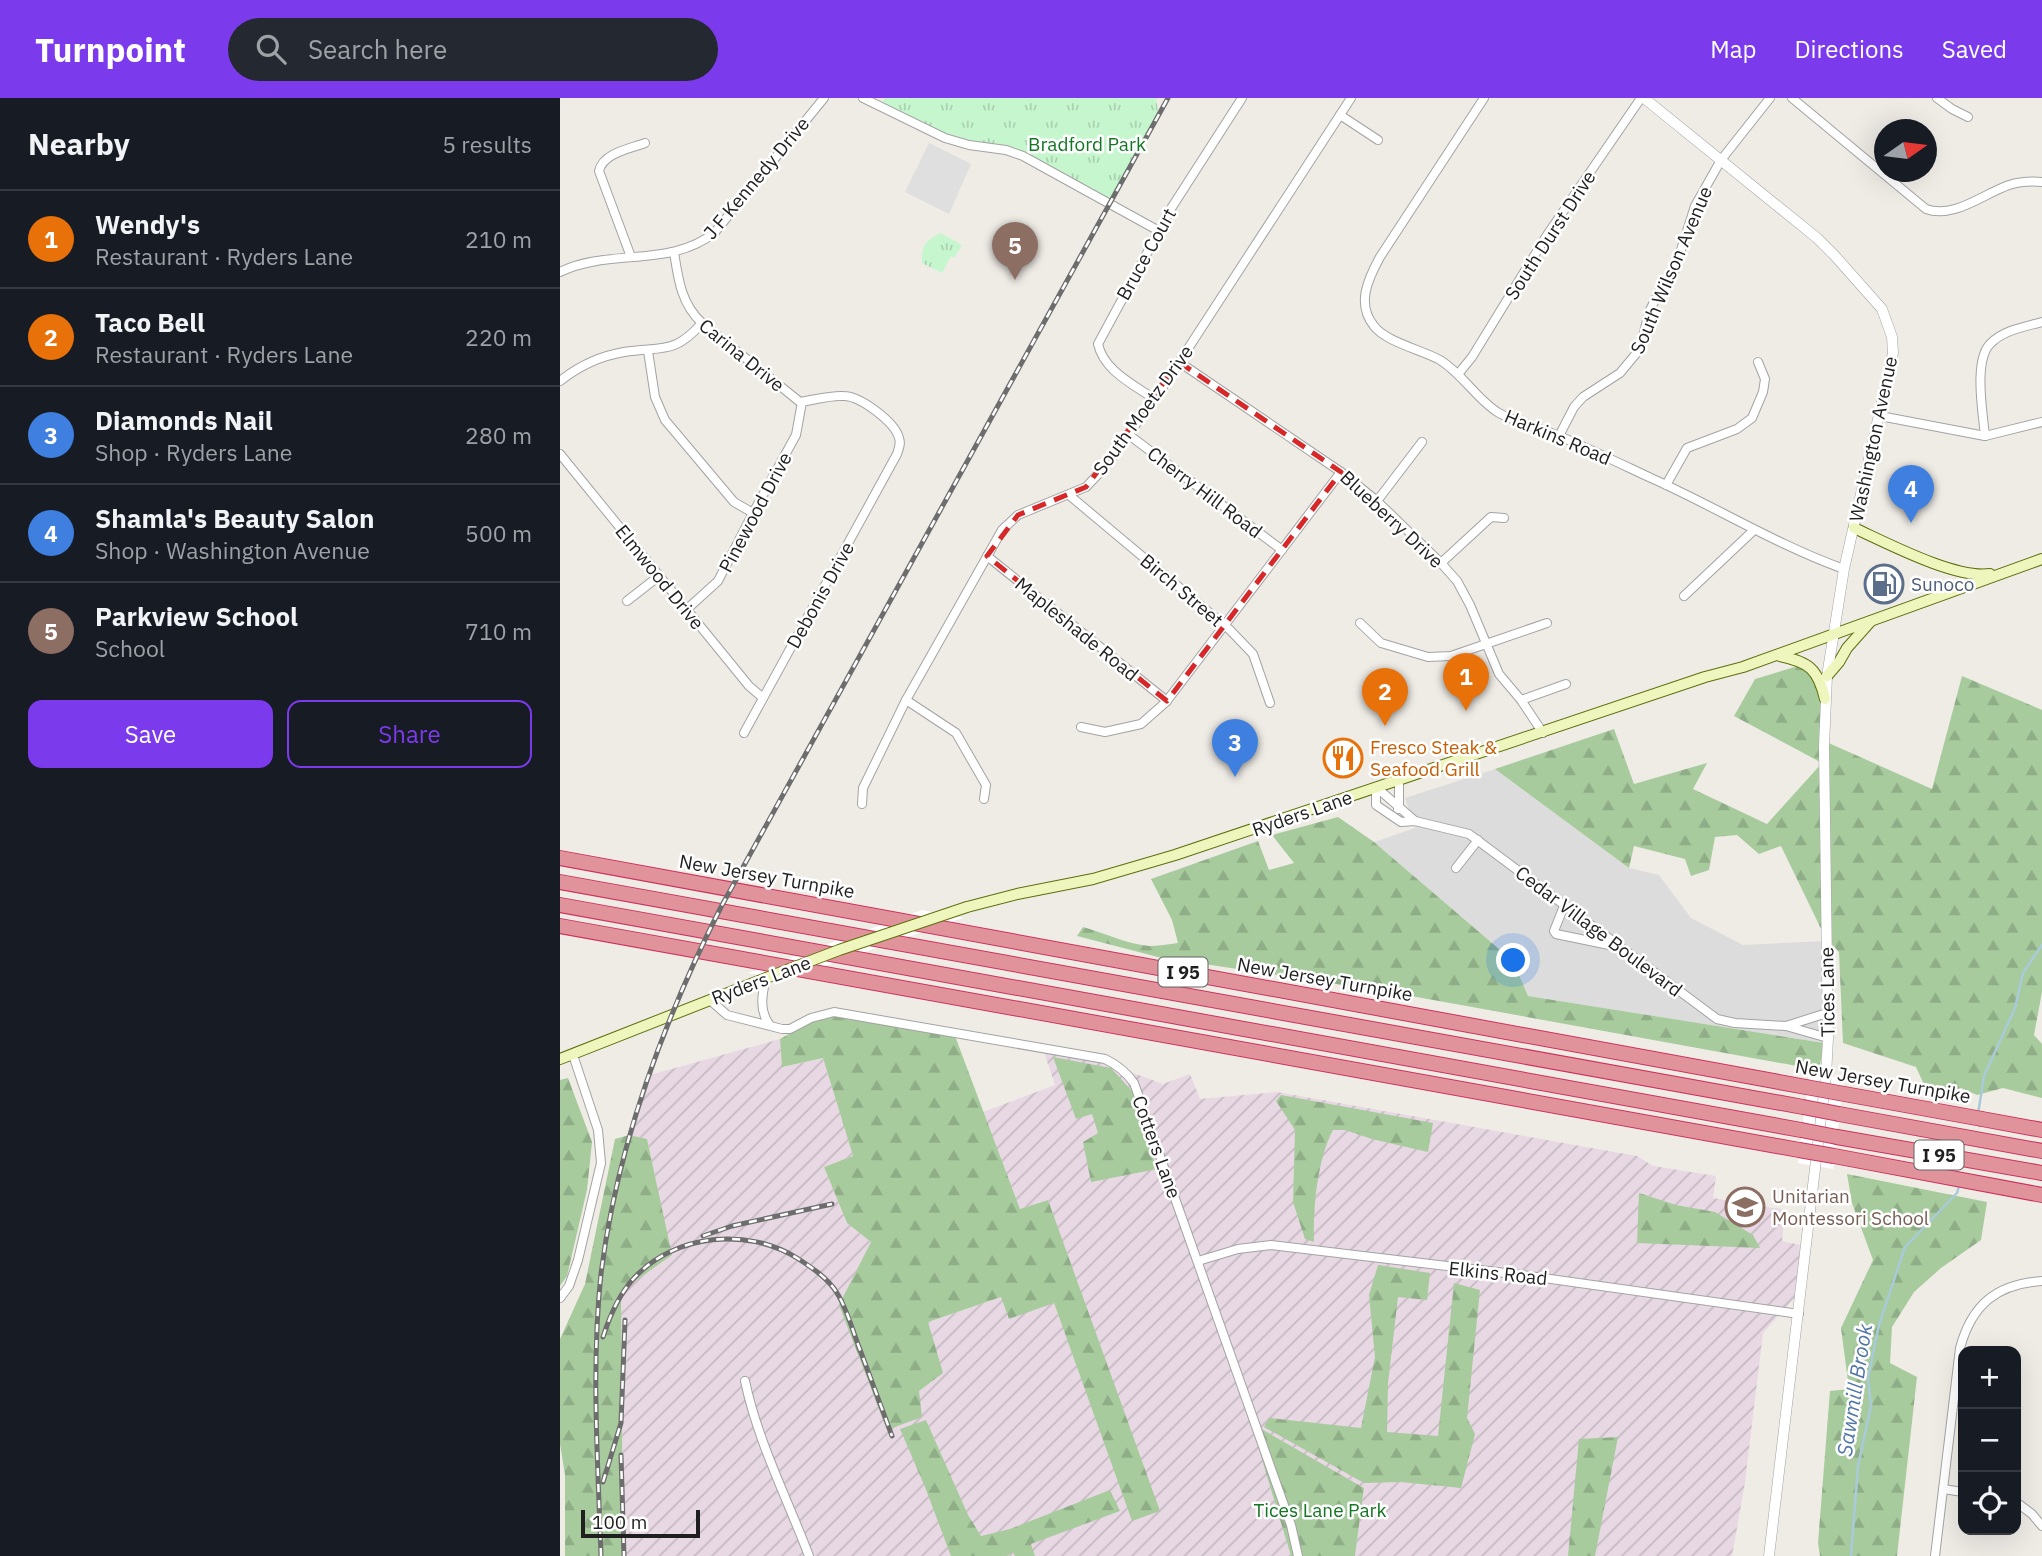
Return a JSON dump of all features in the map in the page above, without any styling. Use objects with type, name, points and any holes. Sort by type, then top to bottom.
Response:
[{"type":"highway","name":"New Jersey Turnpike","points":[[560,858],[2042,1130]]},
{"type":"highway","name":"New Jersey Turnpike","points":[[560,882],[2042,1151]]},
{"type":"highway","name":"I 95","points":[[560,905],[2042,1173]]},
{"type":"highway","name":"I 95","points":[[560,926],[2042,1195]]},
{"type":"main road","points":[[1854,528],[1922,558],[1960,570],[1984,575],[2003,572]]},
{"type":"main road","name":"Ryders Lane","points":[[560,1059],[839,950],[967,907],[1125,870],[1777,655],[2042,559]]},
{"type":"main road","points":[[1827,676],[1873,619]]},
{"type":"main road","points":[[1777,655],[1797,659],[1811,668],[1821,682],[1825,699]]},
{"type":"street","name":"J F Kennedy Drive","points":[[560,272],[569,268],[674,251],[702,243],[715,232],[824,98]]},
{"type":"street","points":[[863,98],[944,138],[1023,156],[1159,231]]},
{"type":"street","name":"Bruce Court","points":[[1154,399],[1108,366],[1101,356],[1098,344],[1159,231],[1242,98]]},
{"type":"street","name":"South Moetz Drive","points":[[862,804],[863,788],[906,700],[1002,530],[1018,515],[1086,487],[1105,467],[1180,362],[1351,98]]},
{"type":"street","name":"Harkins Road","points":[[1484,98],[1368,279],[1365,293],[1366,313],[1376,329],[1459,373],[1468,385],[1499,413],[1559,436],[1716,508],[1754,530],[1844,569]]},
{"type":"street","name":"South Wilson Avenue","points":[[1559,436],[1574,407],[1583,397],[1620,373],[1640,349],[1649,312],[1674,272],[1695,206],[1721,160],[1770,98]]},
{"type":"street","points":[[1792,98],[1926,209],[1938,213],[1954,209],[2011,184],[2042,182]]},
{"type":"street","points":[[1937,98],[1968,117]]},
{"type":"street","name":"South Durst Drive","points":[[1459,373],[1472,357],[1548,235],[1647,99]]},
{"type":"street","name":"Washington Avenue","points":[[1647,99],[1817,238],[1882,309],[1892,337],[1893,353],[1844,569],[1833,635]]},
{"type":"street","points":[[1340,115],[1378,140]]},
{"type":"street","points":[[631,257],[599,171],[600,164],[606,158],[645,143]]},
{"type":"street","name":"Carina Drive","points":[[674,251],[683,296],[702,323],[802,402],[846,396],[872,407],[896,429],[900,444],[895,458]]},
{"type":"street","points":[[560,381],[586,364],[603,358],[624,352],[678,345],[689,338],[702,323]]},
{"type":"street","points":[[1985,436],[1981,364],[1988,345],[2006,333],[2042,323]]},
{"type":"street","points":[[648,351],[655,397],[665,420],[734,502],[753,513]]},
{"type":"street","name":"Blueberry Drive","points":[[1180,362],[1341,471],[1377,501],[1441,563],[1457,581],[1470,605],[1499,674],[1543,733]]},
{"type":"street","points":[[1666,485],[1687,448],[1737,429],[1752,418],[1763,392],[1765,379],[1758,362]]},
{"type":"street","name":"Pinewood Drive","points":[[686,610],[718,581],[796,435],[802,402]]},
{"type":"street","points":[[1880,416],[1985,436],[2042,422]]},
{"type":"street","name":"Cherry Hill Road","points":[[1129,435],[1282,550]]},
{"type":"street","points":[[1377,501],[1422,442]]},
{"type":"street","name":"Elmwood Drive","points":[[560,454],[749,686],[764,698]]},
{"type":"street","name":"Debonis Drive","points":[[744,733],[895,458]]},
{"type":"street","points":[[1081,727],[1105,732],[1141,724],[1167,701],[1341,471]]},
{"type":"street","name":"Birch Street","points":[[1069,495],[1224,625],[1253,654],[1270,703]]},
{"type":"street","points":[[1441,563],[1491,517],[1504,518]]},
{"type":"street","points":[[1684,596],[1754,530]]},
{"type":"street","name":"Mapleshade Road","points":[[987,556],[1167,701]]},
{"type":"street","points":[[627,601],[659,576]]},
{"type":"street","points":[[1360,623],[1381,643],[1428,657],[1451,656],[1547,623]]},
{"type":"street","name":"Tices Lane","points":[[1769,1556],[1826,1076],[1828,1038],[1824,746],[1825,699],[1833,635]]},
{"type":"street","points":[[1521,700],[1566,684]]},
{"type":"street","points":[[906,700],[956,733],[986,785],[985,799]]},
{"type":"street","points":[[1376,788],[1376,804],[1390,817],[1399,807],[1399,780]]},
{"type":"street","name":"Cedar Village Boulevard","points":[[1376,788],[1415,821]]},
{"type":"street","name":"Cedar Village Boulevard","points":[[1390,817],[1401,822],[1415,821],[1461,831],[1478,840],[1717,1019],[1735,1023],[1786,1026],[1828,1038]]},
{"type":"street","points":[[1456,868],[1478,840]]},
{"type":"street","points":[[1564,906],[1554,931],[1556,934],[1619,947]]},
{"type":"street","points":[[766,978],[762,1005],[764,1017],[769,1024]]},
{"type":"street","name":"Cotters Lane","points":[[710,1000],[738,1019],[790,1029],[811,1018],[834,1013],[1105,1059],[1116,1064],[1134,1083],[1291,1525],[1298,1556]]},
{"type":"street","name":"Cedar Village Boulevard","points":[[1786,1026],[1827,1013]]},
{"type":"street","points":[[560,1298],[569,1286],[578,1261],[601,1163],[598,1130],[573,1055]]},
{"type":"street","name":"Elkins Road","points":[[1198,1261],[1238,1249],[1271,1245],[1535,1277],[1799,1314]]},
{"type":"street","points":[[1935,1556],[1960,1348],[1968,1323],[1983,1303],[1996,1293],[2011,1286],[2042,1281]]},
{"type":"street","points":[[745,1381],[784,1497],[808,1556]]},
{"type":"street","points":[[1943,1489],[1958,1491]]},
{"type":"street","points":[[2021,1506],[2042,1526]]},
{"type":"highlighted area","points":[[1179,362],[1341,472],[1167,701],[987,556],[1018,515],[1086,487]]},
{"type":"shaded area","points":[[929,143],[971,164],[949,214],[905,192]]},
{"type":"shaded area","points":[[1495,769],[1629,868],[1659,875],[1691,918],[1743,945],[1825,941],[1824,1043],[1528,996],[1513,961],[1374,842],[1415,828],[1405,798]]},
{"type":"shaded area","points":[[780,1039],[782,1067],[823,1058],[853,1156],[824,1167],[847,1223],[871,1242],[861,1263],[919,1391],[928,1322],[1001,1297],[1054,1303],[1133,1521],[1048,1200],[1020,1209],[983,1112],[1055,1085],[1044,1052],[1106,1063],[1163,1084],[1190,1074],[1200,1099],[1277,1092],[1637,1156],[1653,1166],[1716,1176],[1713,1198],[1785,1210],[1782,1241],[1805,1246],[1799,1293],[1763,1333],[1745,1482],[1732,1556],[1355,1556],[1364,1488],[1252,1424],[1291,1556],[623,1556],[621,1291],[671,1255],[647,1139],[629,1135],[650,1075]]},
{"type":"green space","name":"Bradford Park","points":[[885,98],[1156,98],[1158,111],[1106,206],[1009,153],[948,143],[918,124],[878,109]]},
{"type":"green space","points":[[941,233],[962,245],[954,258],[951,256],[942,273],[922,263],[925,244]]},
{"type":"green space","points":[[1801,665],[1824,690],[1822,740],[1932,789],[1962,676],[2042,710],[2042,992],[2034,1035],[2042,1044],[2042,1098],[2003,1088],[1977,1095],[1961,1088],[1940,1093],[1927,1091],[1916,1067],[1843,1043],[1839,952],[1825,937],[1781,846],[1759,854],[1737,835],[1715,837],[1709,870],[1691,876],[1685,859],[1634,846],[1629,868],[1495,769],[1614,729],[1634,784],[1707,763],[1693,789],[1767,824],[1822,763],[1734,716],[1755,679]]},
{"type":"green space","points":[[1338,817],[1374,842],[1513,961],[1528,996],[1824,1043],[1819,1070],[1389,992],[1158,957],[1077,936],[1083,927],[1140,945],[1178,943],[1172,920],[1151,879],[1258,841],[1269,870],[1294,863],[1272,835]]},
{"type":"green space","points":[[826,1013],[955,1036],[1020,1209],[1048,1200],[1160,1511],[1132,1521],[1054,1303],[1009,1319],[1001,1297],[928,1322],[943,1373],[919,1391],[922,1417],[887,1430],[839,1305],[871,1242],[847,1223],[824,1167],[853,1156],[823,1058],[782,1067],[780,1039]]},
{"type":"green space","points":[[1053,1057],[1111,1068],[1132,1091],[1157,1169],[1091,1182],[1083,1142],[1098,1133],[1092,1114],[1076,1119]]},
{"type":"green space","points":[[568,1078],[592,1142],[587,1190],[567,1276],[560,1286],[560,1080]]},
{"type":"green space","points":[[1281,1095],[1433,1123],[1428,1152],[1345,1130],[1333,1130],[1323,1155],[1317,1184],[1314,1242],[1305,1239],[1293,1202],[1295,1130],[1276,1101]]},
{"type":"green space","points":[[629,1135],[647,1139],[672,1255],[621,1291],[623,1556],[565,1556],[565,1475],[560,1444],[560,1339],[585,1284],[615,1139]]},
{"type":"green space","points":[[1847,1174],[1987,1202],[1981,1240],[1941,1268],[1914,1292],[1892,1327],[1890,1363],[1917,1377],[1897,1556],[1820,1556],[1818,1543],[1830,1391],[1849,1389],[1841,1328],[1873,1260],[1852,1203]]},
{"type":"green space","points":[[1639,1193],[1676,1205],[1715,1212],[1753,1235],[1760,1248],[1637,1243]]},
{"type":"green space","points":[[1378,1265],[1430,1273],[1427,1300],[1398,1297],[1388,1383],[1387,1432],[1438,1436],[1454,1283],[1480,1290],[1467,1418],[1475,1434],[1461,1488],[1401,1482],[1364,1483],[1264,1427],[1269,1418],[1361,1428],[1375,1357],[1369,1295]]},
{"type":"green space","points":[[926,1420],[968,1515],[981,1536],[1010,1529],[1110,1490],[1120,1511],[1031,1544],[1035,1556],[1015,1556],[1013,1552],[1007,1556],[951,1556],[900,1429]]},
{"type":"green space","name":"Tices Lane Park","points":[[1251,1423],[1364,1488],[1355,1556],[1291,1556]]},
{"type":"green space","points":[[1618,1437],[1595,1556],[1568,1556],[1579,1439]]},
{"type":"pier","points":[[922,910],[963,918],[784,980],[748,973]]},
{"type":"pier","points":[[1809,1072],[1844,1079],[1833,1169],[1798,1163]]},
{"type":"waterway","name":"Sawmill Brook","points":[[1978,1114],[1984,1076],[2015,1008],[2023,973],[2042,945]]},
{"type":"waterway","name":"Sawmill Brook","points":[[1851,1556],[1858,1466],[1871,1406],[1868,1378],[1879,1325],[1905,1247],[1957,1193],[1959,1186]]},
{"type":"railway","points":[[601,1556],[596,1380],[601,1274],[618,1178],[645,1085],[662,1040],[721,907],[1168,98]]},
{"type":"railway","points":[[703,1236],[732,1226],[832,1204]]},
{"type":"railway","points":[[603,1337],[624,1290],[652,1263],[671,1252],[691,1244],[735,1239],[777,1248],[813,1269],[829,1282],[837,1293],[847,1312],[892,1436]]},
{"type":"railway","points":[[603,1482],[621,1423],[625,1320]]},
{"type":"railway","points":[[621,1455],[624,1556]]},
{"type":"place","name":"Parkview School","points":[[1015,280]]},
{"type":"place","name":"Shamla's Beauty Salon","points":[[1911,523]]},
{"type":"place","name":"Sunoco","points":[[1884,584]]},
{"type":"place","name":"Wendy's","points":[[1466,711]]},
{"type":"place","name":"Taco Bell","points":[[1385,726]]},
{"type":"place","name":"Fresco Steak & Seafood Grill","points":[[1343,758]]},
{"type":"place","name":"Diamonds Nail","points":[[1235,777]]},
{"type":"place","name":"Unitarian Montessori School","points":[[1745,1207]]}]
